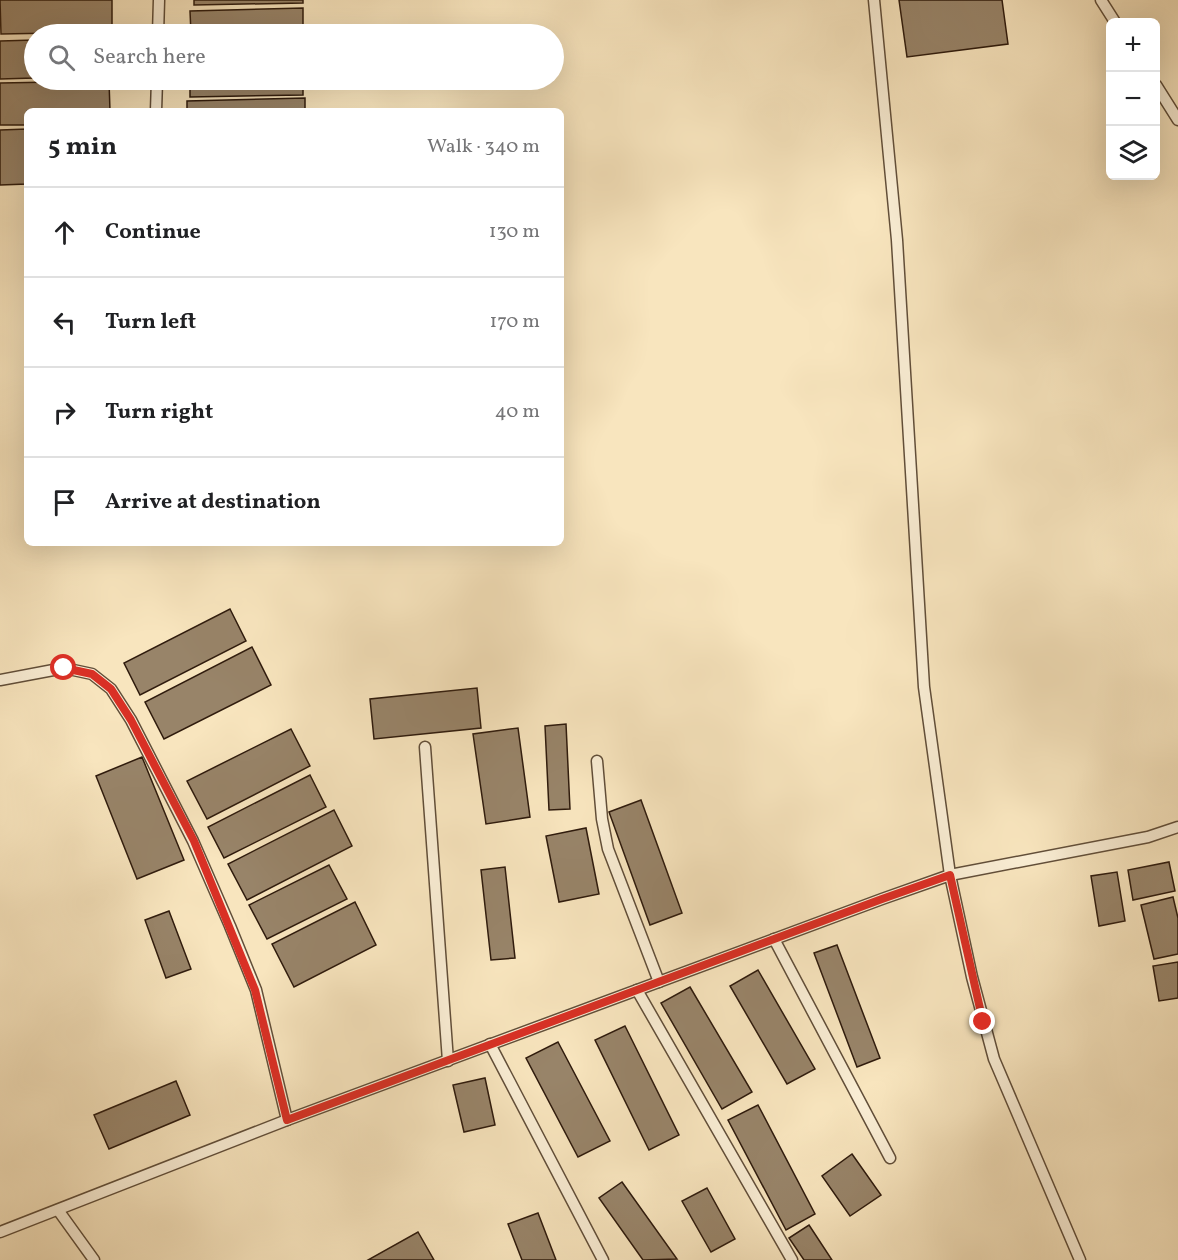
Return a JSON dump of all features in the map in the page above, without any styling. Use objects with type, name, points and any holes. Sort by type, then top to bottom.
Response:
[{"type":"lane","points":[[158,24],[159,0]]},
{"type":"lane","points":[[874,0],[897,240],[924,687],[950,875],[980,1010],[994,1059],[1080,1260]]},
{"type":"lane","points":[[1101,0],[1112,18]]},
{"type":"lane","points":[[156,108],[157,90]]},
{"type":"lane","points":[[1160,93],[1178,120]]},
{"type":"lane","points":[[0,680],[64,668],[92,674],[111,689],[131,720],[194,841],[230,927],[255,990],[287,1120]]},
{"type":"lane","points":[[424,747],[448,1061]]},
{"type":"lane","points":[[597,761],[602,819],[608,849],[659,982]]},
{"type":"lane","points":[[0,1232],[287,1120],[950,875],[1148,837],[1178,828]]},
{"type":"lane","points":[[774,939],[890,1158]]},
{"type":"lane","points":[[637,990],[792,1260]]},
{"type":"lane","points":[[490,1044],[603,1260]]},
{"type":"lane","points":[[58,1210],[94,1260]]},
{"type":"building","points":[[0,0],[112,0],[112,24],[24,24],[24,34],[1,34]]},
{"type":"building","points":[[194,0],[303,0],[303,3],[194,5]]},
{"type":"building","points":[[899,0],[1002,0],[1008,44],[907,57]]},
{"type":"building","points":[[303,8],[303,24],[191,24],[190,11]]},
{"type":"building","points":[[24,40],[24,78],[0,79],[0,41]]},
{"type":"building","points":[[0,83],[24,83],[24,90],[109,90],[110,108],[24,108],[24,125],[0,125]]},
{"type":"building","points":[[190,90],[303,90],[303,95],[190,97]]},
{"type":"building","points":[[305,98],[305,108],[187,108],[187,101]]},
{"type":"building","points":[[24,129],[24,184],[0,185],[0,130]]},
{"type":"building","points":[[230,609],[246,641],[140,695],[124,663]]},
{"type":"building","points":[[252,647],[271,685],[164,739],[145,702]]},
{"type":"building","points":[[477,688],[481,728],[374,739],[370,699]]},
{"type":"building","points":[[566,724],[570,809],[549,810],[545,726]]},
{"type":"building","points":[[518,728],[530,817],[486,824],[473,734]]},
{"type":"building","points":[[291,729],[310,766],[207,819],[187,781]]},
{"type":"building","points":[[142,757],[184,860],[137,879],[96,776]]},
{"type":"building","points":[[310,775],[326,807],[224,858],[208,827]]},
{"type":"building","points":[[641,800],[682,913],[650,925],[609,812]]},
{"type":"building","points":[[334,810],[352,846],[247,900],[228,864]]},
{"type":"building","points":[[586,828],[599,894],[559,902],[546,836]]},
{"type":"building","points":[[1169,862],[1175,891],[1133,900],[1128,870]]},
{"type":"building","points":[[329,865],[347,899],[267,939],[249,905]]},
{"type":"building","points":[[505,867],[515,958],[491,960],[481,870]]},
{"type":"building","points":[[1117,872],[1125,921],[1099,926],[1091,876]]},
{"type":"building","points":[[1173,897],[1178,918],[1178,954],[1154,959],[1141,905]]},
{"type":"building","points":[[355,902],[376,945],[294,987],[272,944]]},
{"type":"building","points":[[169,911],[191,969],[166,978],[145,920]]},
{"type":"building","points":[[837,945],[880,1058],[857,1067],[814,953]]},
{"type":"building","points":[[1178,962],[1178,998],[1159,1001],[1153,966]]},
{"type":"building","points":[[758,970],[815,1069],[787,1084],[730,986]]},
{"type":"building","points":[[690,987],[752,1092],[722,1109],[661,1003]]},
{"type":"building","points":[[625,1026],[679,1135],[649,1150],[595,1040]]},
{"type":"building","points":[[558,1042],[610,1141],[578,1157],[526,1058]]},
{"type":"building","points":[[485,1078],[495,1125],[464,1132],[453,1085]]},
{"type":"building","points":[[176,1081],[190,1115],[109,1149],[94,1115]]},
{"type":"building","points":[[758,1105],[815,1214],[786,1230],[728,1120]]},
{"type":"building","points":[[852,1154],[881,1195],[850,1216],[822,1176]]},
{"type":"building","points":[[622,1182],[677,1259],[643,1260],[599,1198]]},
{"type":"building","points":[[707,1188],[735,1239],[711,1252],[682,1201]]},
{"type":"building","points":[[538,1213],[556,1260],[522,1260],[508,1224]]},
{"type":"building","points":[[809,1225],[832,1260],[804,1260],[789,1238]]},
{"type":"building","points":[[418,1232],[434,1260],[368,1260]]},
{"type":"route","points":[[64,668],[92,674],[111,689],[131,720],[194,841],[255,990],[287,1120],[950,875],[983,1022]]}]
